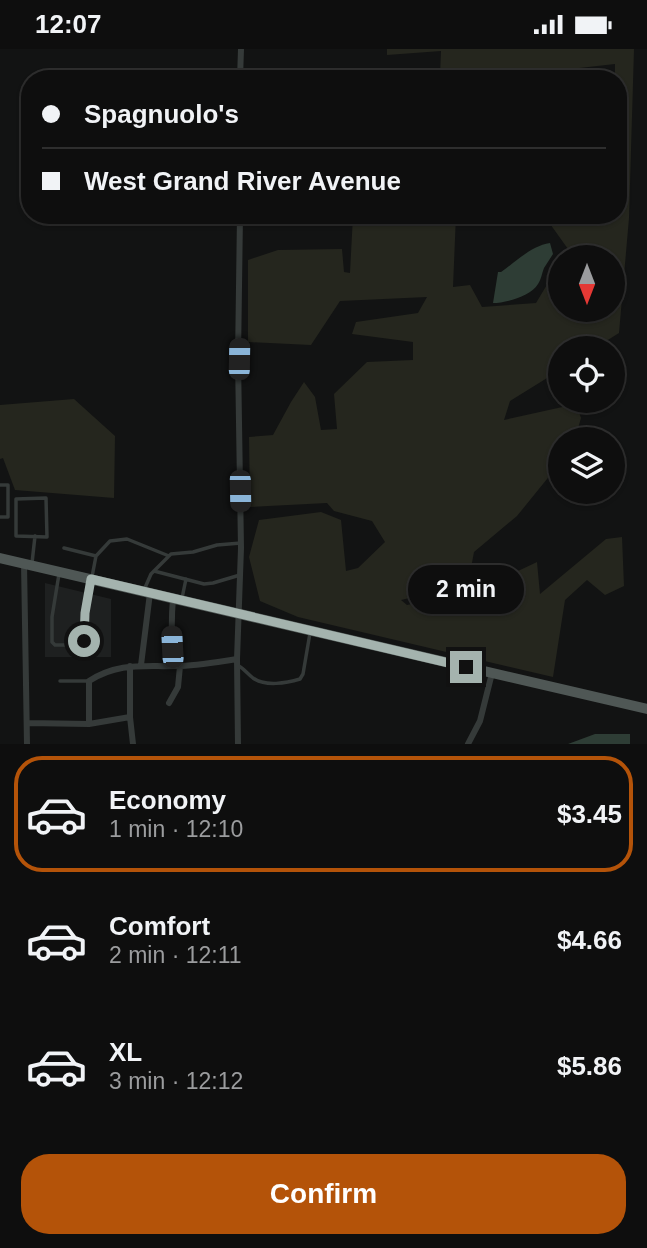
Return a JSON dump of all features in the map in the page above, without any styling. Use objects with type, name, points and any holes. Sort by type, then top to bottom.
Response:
[{"type":"main road","points":[[0,558],[647,709]]},
{"type":"street","points":[[240,70],[241,49]]},
{"type":"street","points":[[237,744],[241,543],[240,224]]},
{"type":"street","points":[[27,564],[27,744]]},
{"type":"street","points":[[141,665],[146,592]]},
{"type":"street","points":[[169,703],[178,687],[171,621],[177,599]]},
{"type":"street","points":[[89,724],[89,681],[111,669],[141,665],[177,666],[237,662]]},
{"type":"street","points":[[130,666],[133,744]]},
{"type":"street","points":[[468,744],[480,721],[492,673]]},
{"type":"street","points":[[27,723],[89,724],[130,717]]},
{"type":"lane","points":[[0,485],[8,485],[8,517],[0,517]]},
{"type":"lane","points":[[46,498],[47,537],[34,536],[16,536],[16,499],[46,498]]},
{"type":"lane","points":[[27,564],[35,545],[34,536]]},
{"type":"lane","points":[[59,572],[52,617],[52,640],[55,645],[80,645],[83,642],[85,613],[96,556],[110,541],[127,539],[169,556]]},
{"type":"lane","points":[[146,592],[154,571],[169,556],[217,545],[241,543]]},
{"type":"lane","points":[[64,548],[96,556]]},
{"type":"lane","points":[[154,571],[204,584],[240,575]]},
{"type":"lane","points":[[177,599],[186,579]]},
{"type":"lane","points":[[237,662],[256,680],[263,682],[300,679],[310,631]]},
{"type":"lane","points":[[60,681],[89,681]]},
{"type":"shaded area","points":[[387,49],[634,49],[629,218],[625,264],[625,245],[565,245],[550,224],[627,224],[627,70],[615,70],[615,64],[562,70],[440,70],[441,51],[387,55]]},
{"type":"shaded area","points":[[353,224],[456,224],[453,287],[470,285],[482,307],[536,303],[548,283],[548,322],[620,322],[619,333],[614,336],[548,336],[548,377],[510,401],[504,420],[548,410],[548,413],[579,413],[578,427],[548,427],[548,478],[517,516],[474,552],[468,584],[401,600],[407,605],[476,591],[537,562],[540,594],[606,539],[622,537],[624,586],[605,595],[587,580],[565,600],[553,677],[298,617],[260,601],[249,557],[259,520],[321,512],[341,520],[346,571],[358,568],[385,542],[372,521],[334,511],[327,503],[250,507],[249,437],[273,435],[304,382],[315,397],[321,430],[337,429],[334,394],[367,362],[413,360],[413,342],[352,334],[356,322],[418,313],[427,297],[340,301],[311,345],[248,342],[248,260],[278,250],[342,249],[344,272],[350,273]]},
{"type":"shaded area","points":[[550,243],[548,262],[535,288],[518,298],[493,303],[498,272]]},
{"type":"shaded area","points":[[74,399],[115,436],[114,498],[15,490],[3,458],[0,459],[0,405]]},
{"type":"shaded area","points":[[45,583],[111,599],[111,657],[45,657]]},
{"type":"shaded area","points":[[595,734],[630,734],[630,744],[568,744]]},
{"type":"route","points":[[84,641],[85,613],[91,579],[466,667]]}]
